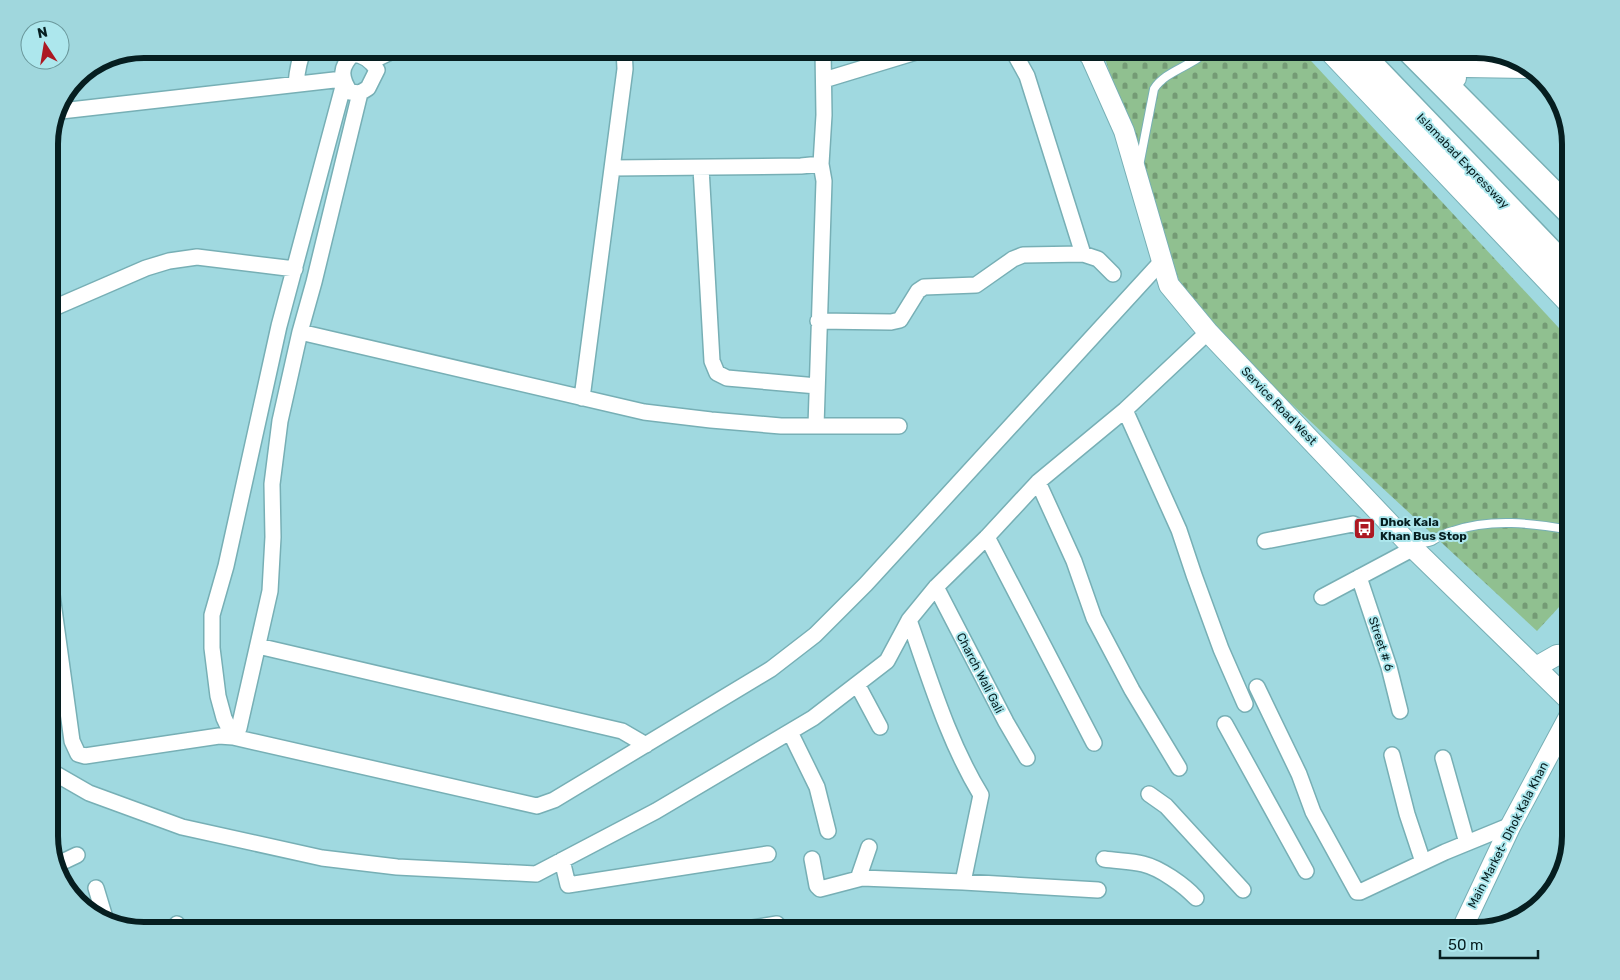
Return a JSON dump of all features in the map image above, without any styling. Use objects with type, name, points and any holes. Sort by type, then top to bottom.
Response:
[{"type":"highway","name":"Islamabad Expressway","points":[[1364,58],[1562,265]]},
{"type":"highway","points":[[1418,58],[1562,203]]},
{"type":"street","points":[[296,84],[300,58]]},
{"type":"street","points":[[349,58],[345,62],[342,73],[344,81],[350,92],[360,93],[368,88],[377,70],[372,61],[367,58]]},
{"type":"street","points":[[372,61],[378,58]]},
{"type":"street","points":[[582,398],[612,168],[624,58]]},
{"type":"street","points":[[816,426],[824,181],[821,164],[824,115],[824,58]]},
{"type":"street","points":[[824,80],[896,58]]},
{"type":"street","points":[[1017,58],[1027,76],[1083,254]]},
{"type":"street","name":"Service Road West","points":[[1091,58],[1120,122],[1139,178],[1169,285],[1208,332],[1412,547],[1562,693]]},
{"type":"street","points":[[1336,58],[1562,297]]},
{"type":"street","points":[[1436,58],[1562,187]]},
{"type":"street","points":[[1442,64],[1466,67],[1517,68]]},
{"type":"street","points":[[64,111],[296,84],[344,81]]},
{"type":"street","points":[[234,737],[224,718],[218,696],[212,648],[212,616],[226,566],[279,326],[344,81]]},
{"type":"street","points":[[234,737],[239,728],[270,592],[273,537],[272,484],[278,437],[300,332],[360,93]]},
{"type":"street","points":[[612,168],[701,168],[821,164]]},
{"type":"street","points":[[701,168],[712,361],[717,373],[727,378],[817,386]]},
{"type":"street","points":[[818,321],[891,322],[900,320],[918,291],[924,287],[976,285],[1013,259],[1023,255],[1083,254],[1098,259],[1113,274]]},
{"type":"street","points":[[58,306],[168,260],[197,257],[295,269]]},
{"type":"street","points":[[58,639],[72,741],[78,754],[85,756],[219,736],[234,737],[537,806],[554,800],[770,669],[815,635],[866,584],[1162,261]]},
{"type":"street","points":[[300,332],[644,412],[781,426],[899,426]]},
{"type":"street","points":[[58,775],[89,793],[182,828],[322,858],[397,868],[536,874],[656,811],[790,732],[813,718],[887,662],[909,620],[936,587],[987,537],[1038,482],[1125,410],[1208,332]]},
{"type":"street","points":[[1125,410],[1179,530],[1221,649],[1245,704]]},
{"type":"street","points":[[1038,482],[1074,561],[1094,618],[1132,690],[1178,768]]},
{"type":"street","points":[[1265,541],[1353,524],[1364,528]]},
{"type":"street","points":[[987,537],[1094,743]]},
{"type":"street","points":[[1322,597],[1412,547]]},
{"type":"street","name":"Street # 6","points":[[1358,577],[1389,667],[1400,711]]},
{"type":"street","name":"Charch Wali Gali","points":[[936,587],[1006,722],[1027,758]]},
{"type":"street","points":[[909,620],[941,711],[972,781],[981,795],[963,882]]},
{"type":"street","points":[[258,646],[622,731],[646,744]]},
{"type":"street","points":[[1536,668],[1557,655],[1562,655]]},
{"type":"street","points":[[857,684],[880,727]]},
{"type":"street","points":[[1257,687],[1299,774],[1313,812],[1355,890],[1360,892],[1423,862],[1511,826]]},
{"type":"street","points":[[1226,724],[1306,871]]},
{"type":"street","name":"Main Market- Dhok Kala Khan","points":[[1464,922],[1511,826],[1562,730]]},
{"type":"street","points":[[790,732],[817,788],[828,831]]},
{"type":"street","points":[[1392,755],[1407,814],[1423,862]]},
{"type":"street","points":[[1442,758],[1467,843]]},
{"type":"street","points":[[1149,794],[1166,806],[1242,890]]},
{"type":"street","points":[[858,879],[869,847]]},
{"type":"street","points":[[562,860],[568,885],[768,854]]},
{"type":"street","points":[[62,862],[77,855]]},
{"type":"street","points":[[1104,859],[1145,864],[1160,871],[1196,898]]},
{"type":"street","points":[[812,860],[817,888],[820,889],[862,878],[1098,890]]},
{"type":"street","points":[[96,888],[103,912]]},
{"type":"lane","points":[[1139,178],[1140,159],[1154,89],[1157,84],[1172,73],[1198,58]]},
{"type":"lane","points":[[1412,547],[1452,531],[1471,526],[1506,522],[1562,529]]},
{"type":"green space","points":[[1105,58],[1308,58],[1562,331],[1562,604],[1537,631],[1189,309]]},
{"type":"place","name":"Dhok Kala Khan Bus Stop","points":[[1364,529]]}]
